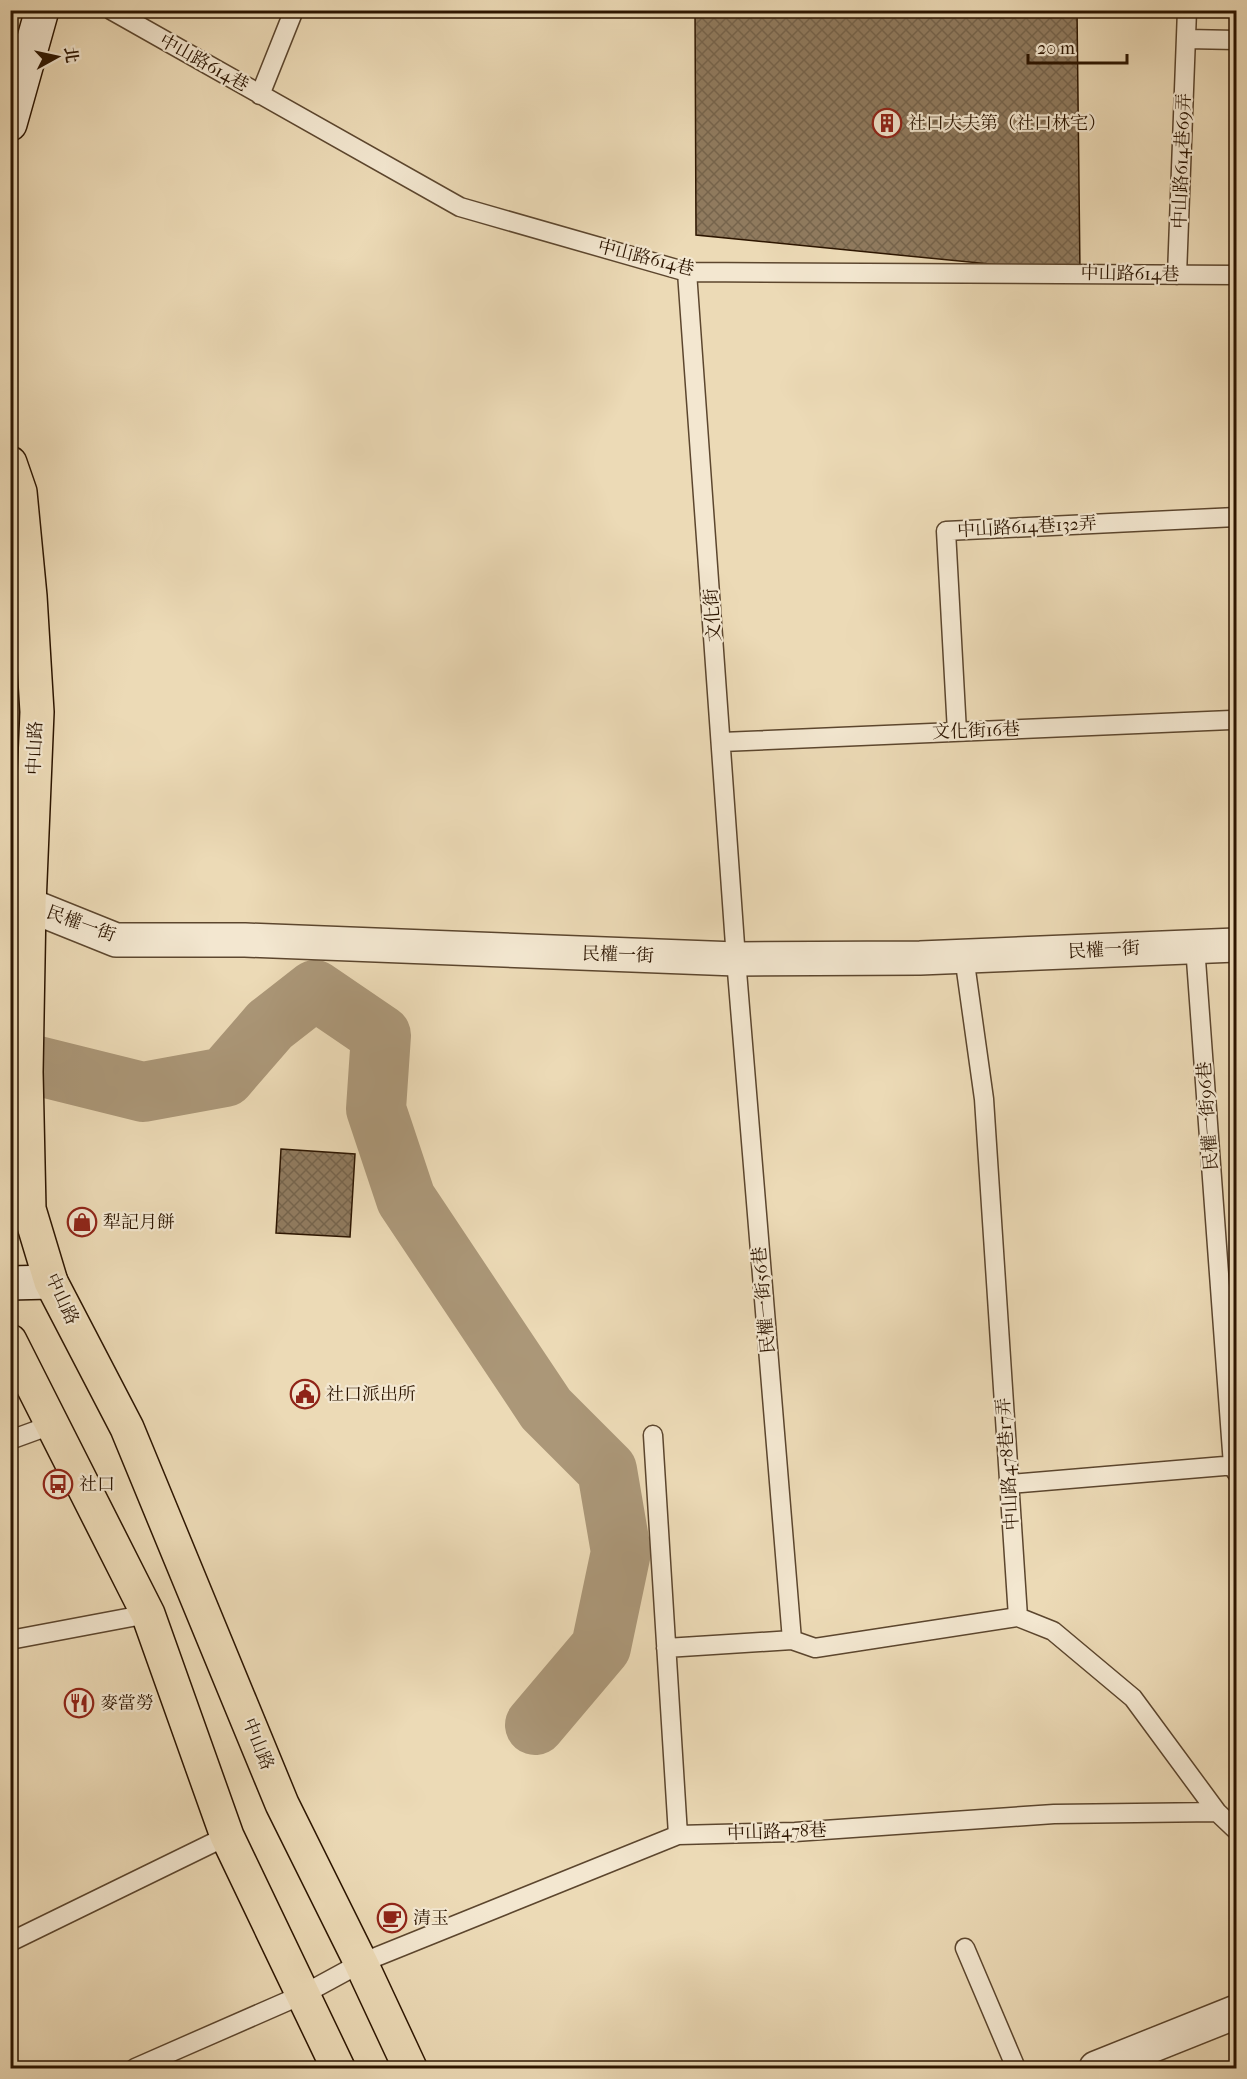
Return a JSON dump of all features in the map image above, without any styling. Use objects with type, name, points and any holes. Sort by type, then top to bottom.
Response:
[{"type":"main road","name":"中山路","points":[[10,463],[20,492],[30,596],[37,712],[20,898],[26,1037],[29,1209],[51,1282],[127,1428],[282,1803],[410,2068]]},
{"type":"main road","points":[[10,1341],[54,1424],[148,1614],[227,1836],[338,2068]]},
{"type":"street","points":[[10,124],[42,10]]},
{"type":"street","name":"民權一街","points":[[20,898],[116,939],[244,940],[736,959],[964,956],[1236,945]]},
{"type":"street","points":[[10,1284],[51,1282]]},
{"type":"street","points":[[1096,2068],[1236,2012]]},
{"type":"lane","name":"中山路614巷","points":[[111,10],[460,207],[687,272],[1236,275]]},
{"type":"lane","points":[[260,95],[294,10]]},
{"type":"lane","name":"中山路614巷69弄","points":[[1177,275],[1187,10]]},
{"type":"lane","points":[[1187,39],[1236,40]]},
{"type":"lane","name":"文化街","points":[[687,272],[736,959]]},
{"type":"lane","name":"中山路614巷132弄","points":[[957,732],[946,531],[1236,517]]},
{"type":"lane","name":"文化街16巷","points":[[722,742],[1231,720]]},
{"type":"lane","name":"民權一街96巷","points":[[1195,946],[1235,1468]]},
{"type":"lane","name":"中山路478巷17弄","points":[[964,956],[984,1099],[1018,1617]]},
{"type":"lane","name":"民權一街56巷","points":[[736,959],[792,1640]]},
{"type":"lane","points":[[10,1440],[54,1424]]},
{"type":"lane","points":[[653,1435],[678,1835]]},
{"type":"lane","points":[[1010,1484],[1235,1468]]},
{"type":"lane","points":[[10,1640],[148,1614]]},
{"type":"lane","points":[[666,1648],[792,1640],[814,1648],[1018,1617],[1053,1631],[1132,1698],[1217,1812],[1236,1830]]},
{"type":"lane","name":"中山路478巷","points":[[135,2068],[304,1994],[361,1963],[678,1835],[795,1832],[1054,1814],[1217,1812]]},
{"type":"lane","points":[[10,1942],[227,1836]]},
{"type":"lane","points":[[965,1948],[1016,2068]]},
{"type":"building","name":"社口大夫第（社口林宅）","points":[[695,10],[1077,10],[1080,273],[696,235]]},
{"type":"building","points":[[281,1149],[355,1154],[350,1237],[276,1233]]},
{"type":"waterway","points":[[10,1059],[143,1092],[225,1077],[270,1025],[315,990],[381,1035],[376,1109],[406,1199],[546,1409],[607,1470],[621,1552],[601,1647],[535,1725]]},
{"type":"place","name":"社口大夫第（社口林宅）","points":[[887,123]]},
{"type":"place","name":"犁記月餅","points":[[82,1222]]},
{"type":"place","name":"社口派出所","points":[[305,1394]]},
{"type":"place","name":"社口","points":[[58,1484]]},
{"type":"place","name":"麥當勞","points":[[79,1703]]},
{"type":"place","name":"清玉","points":[[392,1918]]}]
